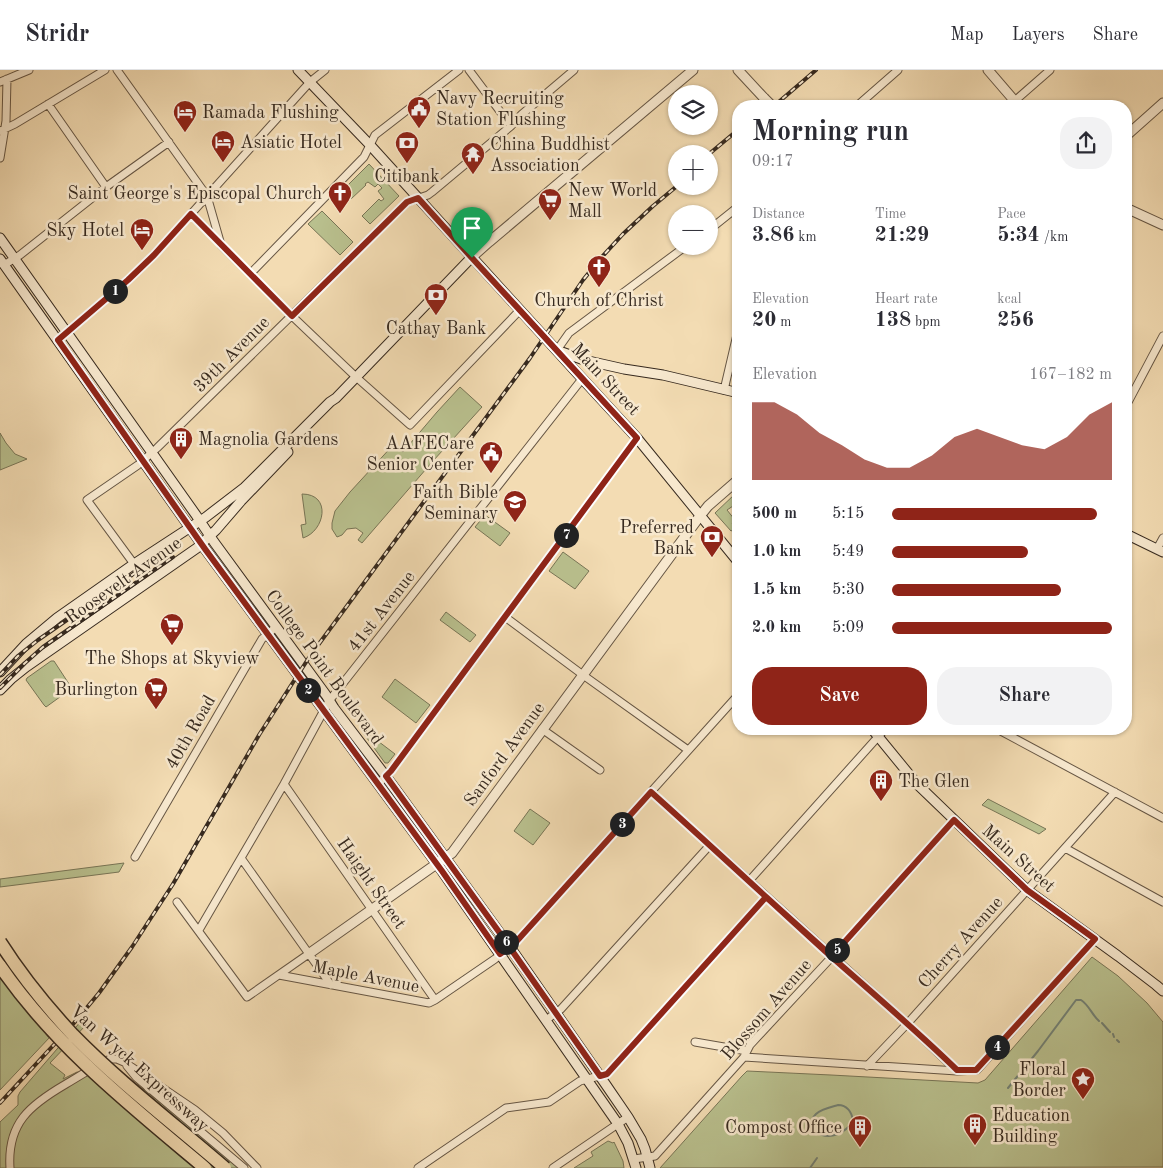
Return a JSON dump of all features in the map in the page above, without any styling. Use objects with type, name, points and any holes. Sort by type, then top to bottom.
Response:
[{"type":"highway","name":"Van Wyck Expressway","points":[[0,942],[27,981],[72,1034],[116,1075],[225,1168]]},
{"type":"highway","name":"Van Wyck Expressway","points":[[0,966],[31,1007],[84,1064],[205,1168]]},
{"type":"main road","name":"Main Street","points":[[298,70],[418,198],[637,438],[732,555]]},
{"type":"main road","name":"Roosevelt Avenue","points":[[0,672],[24,645],[57,618],[200,521],[245,487],[336,398],[489,242],[693,70]]},
{"type":"main road","points":[[738,70],[766,100]]},
{"type":"main road","points":[[988,70],[1011,100]]},
{"type":"main road","points":[[1132,131],[1163,104]]},
{"type":"main road","points":[[1132,211],[1163,225]]},
{"type":"main road","name":"College Point Boulevard","points":[[0,238],[210,536],[446,858],[556,1012],[628,1117],[641,1139],[650,1168]]},
{"type":"main road","name":"College Point Boulevard","points":[[2,262],[202,544],[500,954],[618,1124],[628,1143],[635,1164]]},
{"type":"main road","points":[[557,350],[584,360],[663,375],[732,392]]},
{"type":"main road","name":"Roosevelt Avenue","points":[[0,690],[37,658],[202,544],[332,405],[336,398]]},
{"type":"main road","name":"Sanford Avenue","points":[[310,953],[437,865],[454,850],[700,516],[708,506],[732,485]]},
{"type":"main road","points":[[1132,537],[1160,551]]},
{"type":"main road","points":[[24,645],[37,658]]},
{"type":"main road","name":"Main Street","points":[[878,736],[917,784],[1027,890],[1163,991]]},
{"type":"street","points":[[0,158],[4,80],[30,70]]},
{"type":"street","points":[[2,130],[105,70]]},
{"type":"street","points":[[117,70],[207,196],[221,245]]},
{"type":"street","points":[[58,340],[154,255],[310,82],[325,70]]},
{"type":"street","points":[[250,273],[364,157],[375,135],[459,70]]},
{"type":"street","points":[[469,70],[511,126]]},
{"type":"street","name":"39th Avenue","points":[[134,564],[87,500],[152,453],[407,202],[432,192],[574,70]]},
{"type":"street","points":[[864,100],[898,70]]},
{"type":"street","points":[[1018,100],[1050,70]]},
{"type":"street","points":[[48,104],[106,187]]},
{"type":"street","points":[[2,262],[14,258],[106,187],[169,142]]},
{"type":"street","points":[[718,223],[732,212]]},
{"type":"street","points":[[191,214],[292,316],[410,425],[520,310]]},
{"type":"street","points":[[557,350],[569,333],[674,255]]},
{"type":"street","points":[[1132,395],[1163,336]]},
{"type":"street","points":[[724,390],[732,356]]},
{"type":"street","name":"41st Avenue","points":[[199,930],[330,701],[582,379]]},
{"type":"street","points":[[378,784],[391,771],[637,438]]},
{"type":"street","points":[[1160,551],[1163,538]]},
{"type":"street","points":[[506,617],[688,750]]},
{"type":"street","name":"40th Road","points":[[135,857],[262,639],[276,627]]},
{"type":"street","name":"Maple Avenue","points":[[279,975],[429,1003],[435,1000],[515,943],[732,702]]},
{"type":"street","points":[[542,729],[600,770]]},
{"type":"street","points":[[1008,735],[1163,818]]},
{"type":"street","points":[[748,881],[878,736]]},
{"type":"street","name":"Haight Street","points":[[284,784],[435,1000]]},
{"type":"street","points":[[651,792],[957,1070]]},
{"type":"street","name":"Cherry Avenue","points":[[867,1066],[1115,792]]},
{"type":"street","name":"Blossom Avenue","points":[[635,1164],[648,1157],[655,1156],[746,1054],[750,1045],[954,820]]},
{"type":"street","points":[[546,1020],[561,1008],[710,845]]},
{"type":"street","points":[[1065,848],[1163,902]]},
{"type":"street","points":[[241,858],[331,985]]},
{"type":"street","points":[[418,1168],[506,1108],[550,1102],[580,1081],[607,1074],[766,897]]},
{"type":"street","points":[[178,902],[199,930]]},
{"type":"street","name":"Sanford Avenue","points":[[199,930],[247,997],[310,953]]},
{"type":"street","points":[[695,1042],[746,1054],[867,1066],[976,1070],[1095,939]]},
{"type":"street","points":[[10,1168],[9,1154],[11,1142],[21,1120],[31,1108],[43,1098],[110,1058],[121,1060],[195,1110],[223,1133],[256,1168]]},
{"type":"street","points":[[121,1060],[136,1077],[244,1168]]},
{"type":"street","points":[[553,1168],[628,1117]]},
{"type":"green space","points":[[369,164],[399,196],[370,224],[362,216],[379,199],[381,201],[384,199],[378,191],[382,188],[378,184],[375,187],[368,182],[351,199],[352,195],[346,187]]},
{"type":"green space","points":[[322,211],[353,242],[340,255],[308,224]]},
{"type":"green space","points":[[460,387],[482,407],[362,543],[358,540],[363,533],[356,528],[347,529],[342,535],[337,537],[332,529],[335,511],[350,492],[394,444],[403,452]]},
{"type":"green space","points":[[0,433],[15,454],[27,459],[0,470]]},
{"type":"green space","points":[[302,494],[312,496],[318,500],[322,513],[316,528],[311,534],[303,538],[301,525],[306,524]]},
{"type":"green space","points":[[732,497],[732,507],[727,510],[732,516],[732,530],[731,531],[715,513]]},
{"type":"green space","points":[[485,515],[510,533],[500,546],[475,527]]},
{"type":"green space","points":[[563,552],[589,571],[575,589],[549,571]]},
{"type":"green space","points":[[446,612],[476,635],[470,642],[440,620]]},
{"type":"green space","points":[[51,661],[54,661],[71,689],[46,707],[26,680]]},
{"type":"green space","points":[[395,679],[430,705],[416,723],[382,697]]},
{"type":"green space","points":[[366,732],[395,754],[388,763],[385,763],[364,734]]},
{"type":"green space","points":[[988,799],[1046,829],[1039,834],[982,805]]},
{"type":"green space","points":[[530,809],[550,823],[533,845],[514,831]]},
{"type":"green space","points":[[124,863],[119,872],[0,887],[0,879]]},
{"type":"green space","points":[[1092,957],[1118,976],[1147,1003],[1163,1022],[1163,1167],[660,1168],[747,1071],[978,1083],[985,1080]]},
{"type":"green space","points":[[0,970],[48,1037],[50,1037],[0,1090]]},
{"type":"green space","points":[[82,1020],[86,1025],[50,1063],[65,1075],[63,1079],[77,1072],[134,1082],[239,1168],[0,1168],[0,1122],[18,1105],[20,1092]]},
{"type":"green space","points":[[608,1141],[614,1142],[623,1161],[624,1168],[574,1168],[593,1156],[591,1152]]},
{"type":"waterway","points":[[1008,1088],[1076,1000],[1084,1002],[1099,1021]]},
{"type":"waterway","points":[[1102,1023],[1110,1032]]},
{"type":"waterway","points":[[838,1105],[844,1106],[848,1110],[852,1115],[853,1121],[846,1129],[837,1134],[829,1136],[815,1132],[812,1127],[812,1121],[816,1114],[823,1109],[838,1105]]},
{"type":"waterway","points":[[810,1168],[817,1158]]},
{"type":"railway","points":[[781,100],[816,70]]},
{"type":"railway","points":[[718,146],[732,135]]},
{"type":"railway","points":[[0,1103],[74,1023],[99,993],[132,947],[173,884],[259,735],[310,656],[530,358],[583,280],[623,234],[668,194]]},
{"type":"railway","points":[[0,675],[18,656],[38,640],[168,550]]},
{"type":"railway","points":[[0,688],[43,647],[173,557]]},
{"type":"place","name":"Navy Recruiting Station Flushing","points":[[419,129]]},
{"type":"place","name":"Ramada Flushing","points":[[185,133]]},
{"type":"place","name":"Asiatic Hotel","points":[[223,163]]},
{"type":"place","name":"Citibank","points":[[407,164]]},
{"type":"place","name":"China Buddhist Association","points":[[473,175]]},
{"type":"place","name":"Saint George's Episcopal Church","points":[[340,214]]},
{"type":"place","name":"New World Mall","points":[[550,221]]},
{"type":"place","name":"Sky Hotel","points":[[142,251]]},
{"type":"place","name":"Church of Christ","points":[[599,288]]},
{"type":"place","name":"Cathay Bank","points":[[436,316]]},
{"type":"place","name":"Magnolia Gardens","points":[[181,460]]},
{"type":"place","name":"AAFECare Senior Center","points":[[491,474]]},
{"type":"place","name":"Faith Bible Seminary","points":[[515,523]]},
{"type":"place","name":"Preferred Bank","points":[[712,558]]},
{"type":"place","name":"The Shops at Skyview","points":[[172,646]]},
{"type":"place","name":"Burlington","points":[[156,710]]},
{"type":"place","name":"The Glen","points":[[881,802]]},
{"type":"place","name":"Floral Border","points":[[1083,1100]]},
{"type":"place","name":"Education Building","points":[[975,1146]]},
{"type":"place","name":"Compost Office","points":[[860,1148]]},
{"type":"route","points":[[472,258],[418,198],[407,202],[292,316],[191,214],[154,255],[128,280],[58,340],[205,549],[442,871],[500,954],[510,947],[515,943],[651,792],[826,951],[912,1028],[957,1070],[976,1070],[1095,939],[1027,890],[954,820],[832,956],[826,951],[766,897],[607,1074],[600,1076],[510,947],[386,776],[503,621],[637,438],[472,258]]}]
